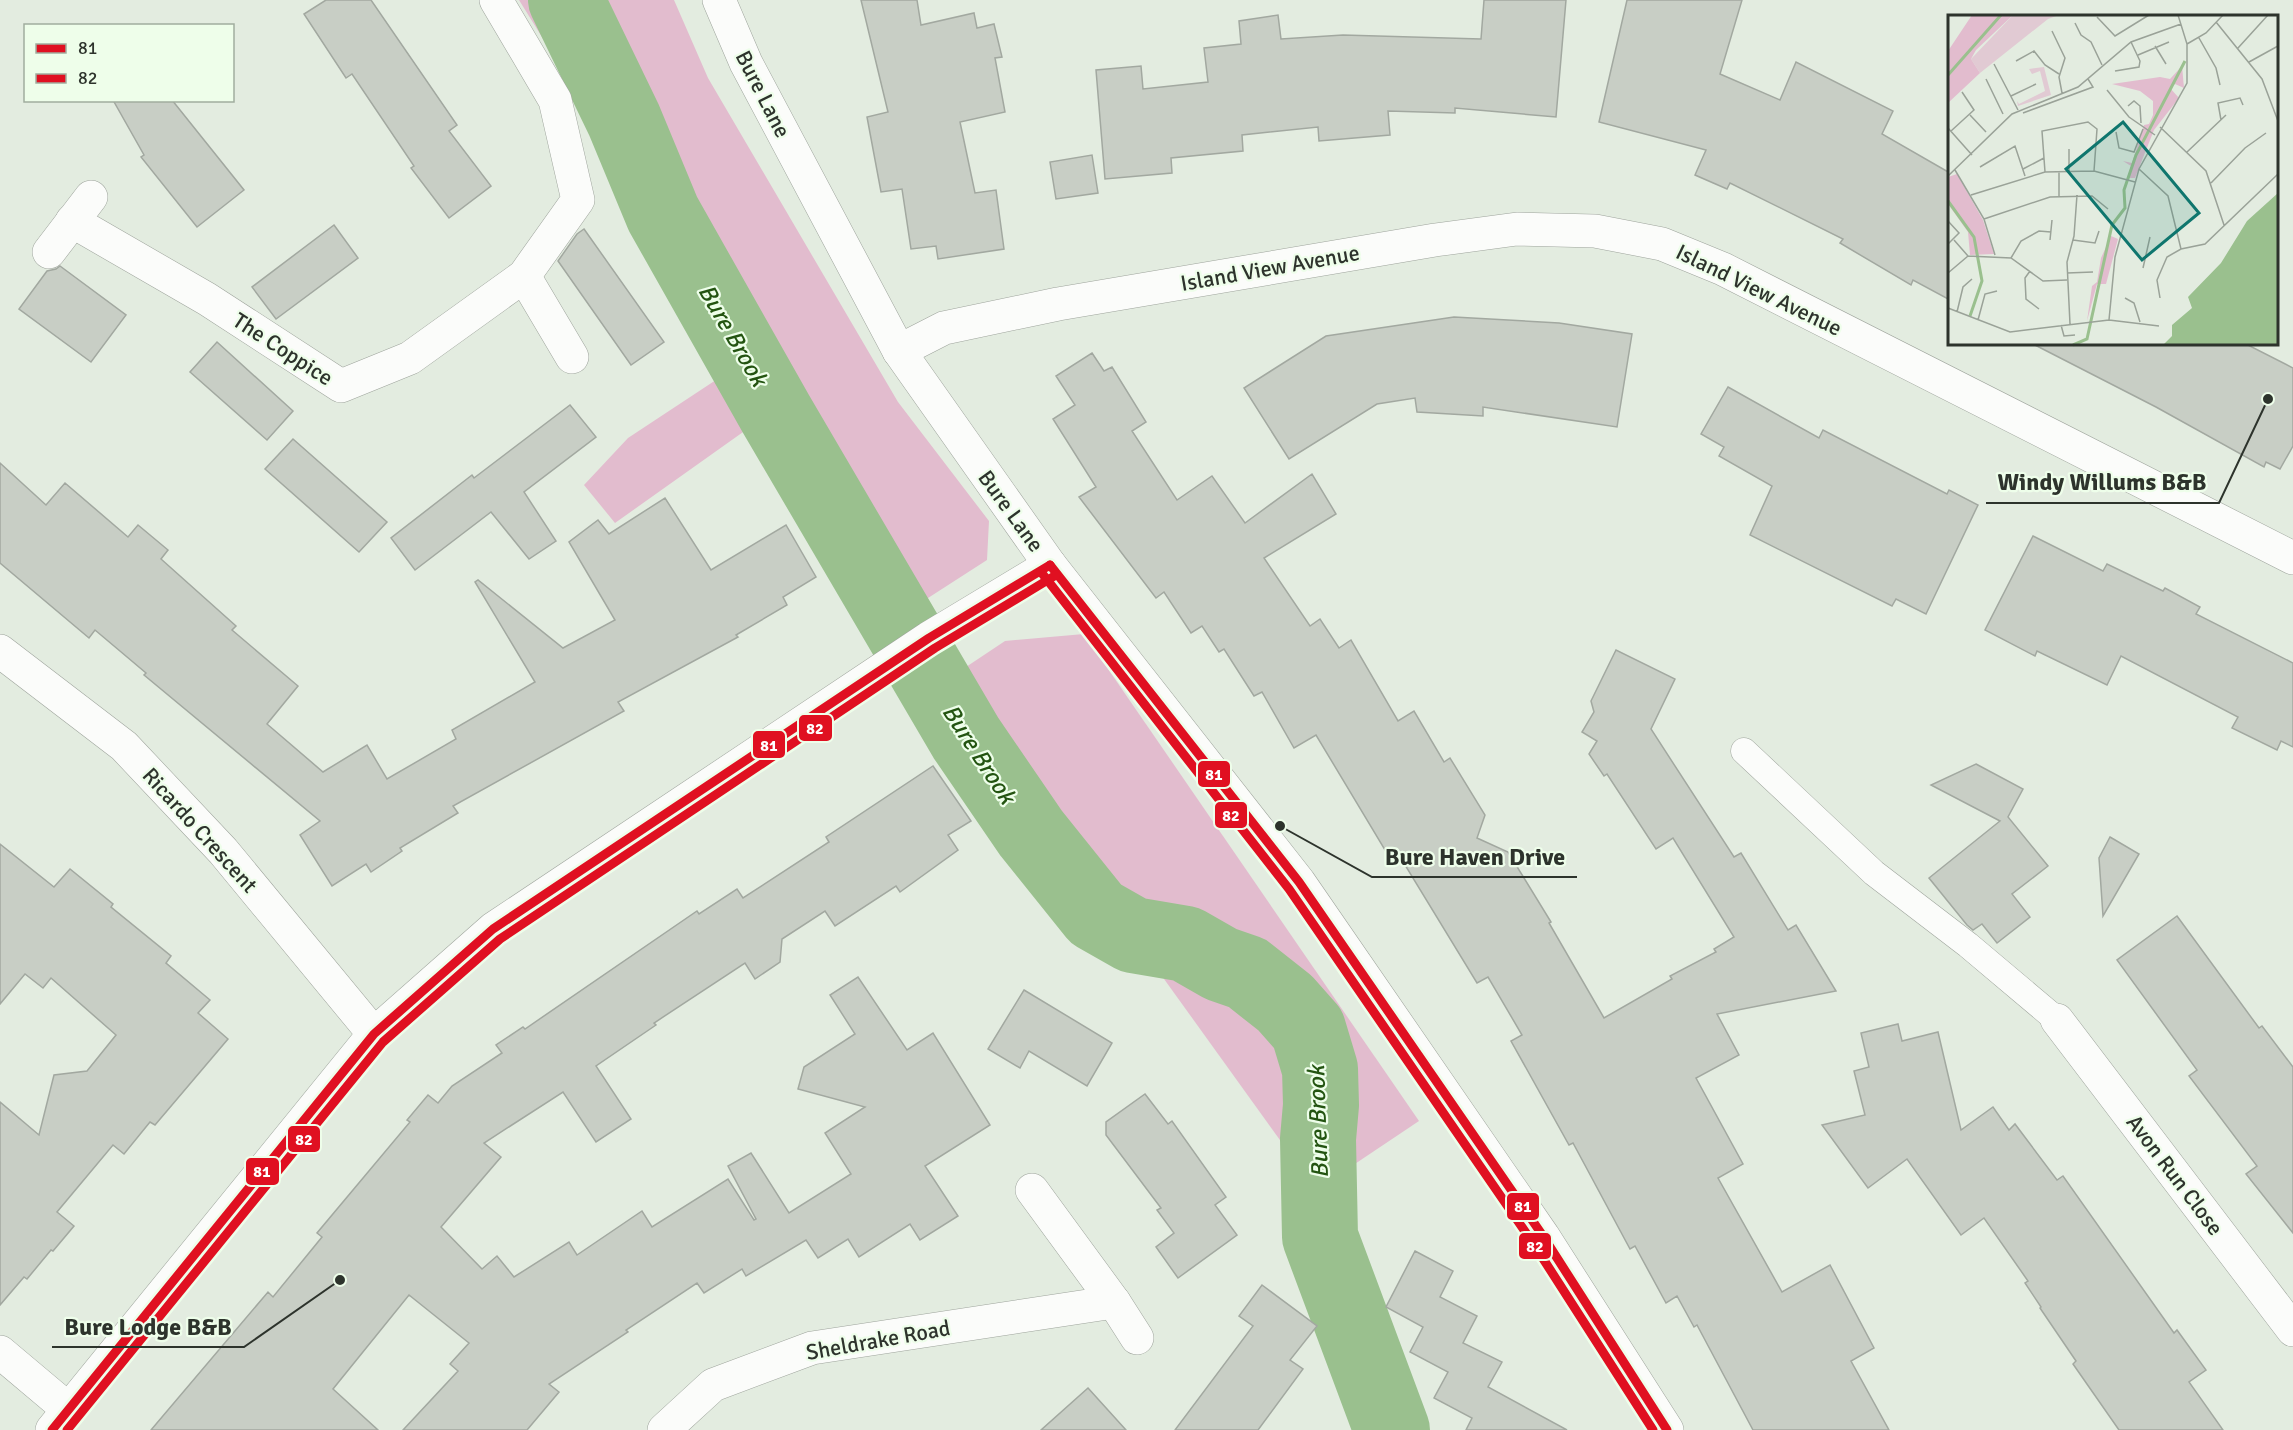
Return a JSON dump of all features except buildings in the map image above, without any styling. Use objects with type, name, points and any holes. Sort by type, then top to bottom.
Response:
[{"type":"street","name":"The Coppice","points":[[49,252],[81,209],[207,299],[341,386],[410,358],[524,276],[578,200],[555,100],[496,0]]},
{"type":"street","name":"Bure Lane","points":[[719,0],[746,63],[899,351],[1050,565],[1299,882],[1543,1236],[1668,1430]]},
{"type":"street","name":"Island View Avenue","points":[[899,351],[944,328],[1070,302],[1435,240],[1517,230],[1595,231],[1662,244],[1723,269],[2293,558]]},
{"type":"street","points":[[524,276],[572,357]]},
{"type":"street","points":[[0,1352],[60,1420],[374,1034],[493,929],[929,638],[1050,565]]},
{"type":"street","name":"Ricardo Crescent","points":[[0,651],[124,746],[224,851],[374,1034]]},
{"type":"street","name":"Avon Run Close","points":[[2057,1020],[2293,1330]]},
{"type":"street","points":[[1032,1190],[1114,1302],[1137,1338]]},
{"type":"street","name":"Sheldrake Road","points":[[664,1430],[713,1385],[812,1348],[1114,1302]]},
{"type":"lane","points":[[1744,751],[1874,873],[1968,945],[2057,1020]]},
{"type":"shaded area","points":[[519,0],[674,0],[708,78],[898,402],[989,521],[987,560],[883,627],[760,420],[615,523],[584,485],[628,438],[725,374],[609,145]]},
{"type":"shaded area","points":[[1084,634],[1419,1121],[1316,1190],[948,679],[1005,641]]},
{"type":"waterway","name":"Bure Brook","points":[[566,0],[624,120],[663,214],[776,414],[966,738],[1031,833],[1096,914],[1133,935],[1186,944],[1221,964],[1247,973],[1285,1003],[1308,1029],[1320,1069],[1321,1105],[1318,1139],[1320,1237],[1392,1430]]},
{"type":"transit line","name":"81","points":[[1050,565],[1299,882],[1543,1236],[1667,1430]]},
{"type":"transit line","name":"81","points":[[52,1430],[374,1034],[493,929],[929,638],[1050,565]]},
{"type":"transit line","name":"82","points":[[1041,572],[1289,889],[1533,1243],[1653,1430]]},
{"type":"transit line","name":"82","points":[[67,1430],[383,1042],[500,939],[935,648],[1056,575]]},
{"type":"place","name":"Windy Willums B&B","points":[[2268,399]]},
{"type":"place","name":"Bure Haven Drive","points":[[1280,826]]},
{"type":"place","name":"Bure Lodge B&B","points":[[340,1280]]}]
